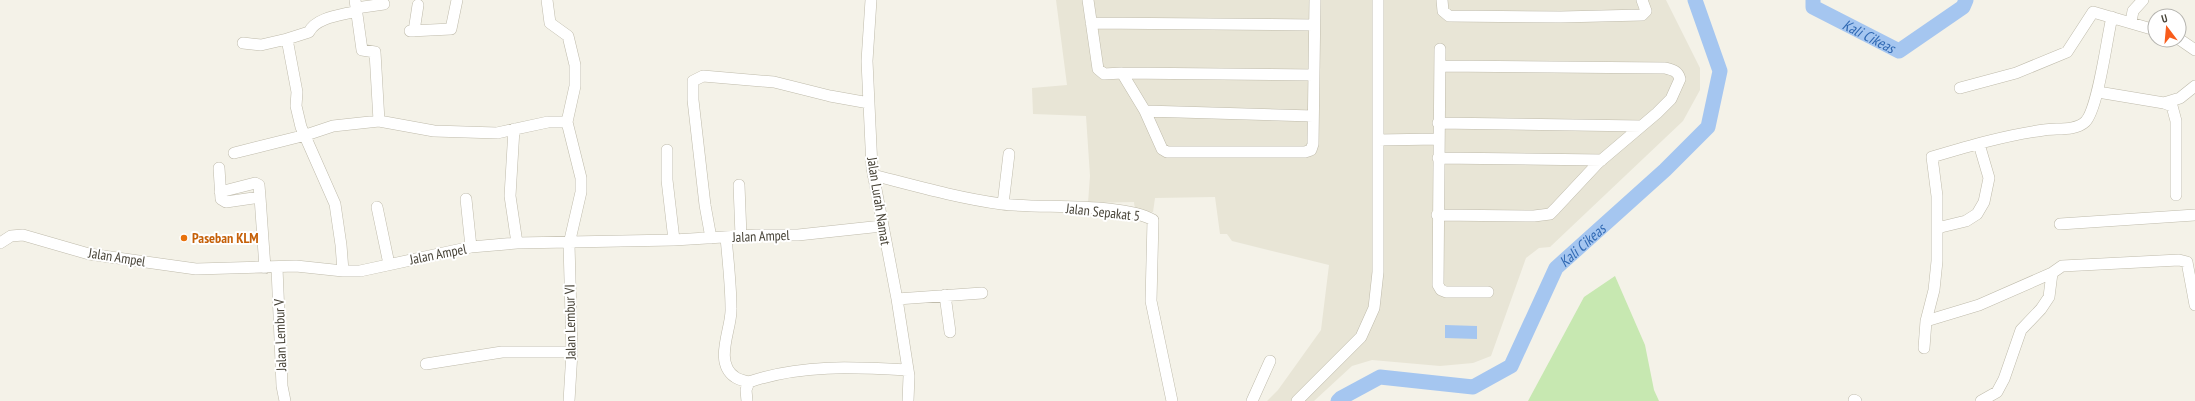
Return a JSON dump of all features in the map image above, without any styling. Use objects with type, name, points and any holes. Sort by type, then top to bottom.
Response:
[{"type":"street","points":[[418,5],[412,31],[451,29],[457,0]]},
{"type":"street","points":[[234,153],[306,135],[333,126],[379,121],[434,131],[497,133],[548,122],[567,122],[576,86],[575,65],[568,36],[550,23],[547,0]]},
{"type":"street","name":"Jalan Lurah Namat","points":[[871,0],[867,60],[873,175],[897,299],[908,370],[908,401]]},
{"type":"street","points":[[1088,0],[1098,69],[1104,74],[1314,75]]},
{"type":"street","points":[[1122,73],[1145,111],[1159,144],[1167,152],[1305,152],[1311,150],[1313,144],[1315,0]]},
{"type":"street","points":[[1297,401],[1361,337],[1374,308],[1378,272],[1378,0]]},
{"type":"street","points":[[1442,0],[1443,11],[1449,16],[1561,17],[1642,15],[1646,11],[1642,0]]},
{"type":"street","points":[[2130,22],[2133,12],[2143,0]]},
{"type":"street","points":[[243,43],[261,45],[287,39],[309,32],[311,28],[324,19],[356,6],[384,4]]},
{"type":"street","points":[[356,6],[362,50],[375,52],[379,121]]},
{"type":"street","points":[[1960,88],[2016,73],[2067,52],[2092,13],[2096,12],[2112,16],[2147,27]]},
{"type":"street","points":[[1924,348],[1926,321],[1934,290],[1937,228],[1936,186],[1932,157],[2032,131],[2078,126],[2086,121],[2098,92],[2112,16]]},
{"type":"street","points":[[1091,23],[1314,25]]},
{"type":"street","points":[[287,39],[297,92],[296,106],[301,127],[306,135],[335,204],[343,271]]},
{"type":"street","points":[[1440,49],[1437,215],[1438,285],[1440,290],[1488,292]]},
{"type":"street","points":[[1437,215],[1534,216],[1550,214],[1602,160],[1670,99],[1680,79],[1679,74],[1675,70],[1666,68],[1440,66]]},
{"type":"street","points":[[711,238],[705,205],[692,100],[693,81],[695,78],[703,76],[760,80],[847,100],[869,103]]},
{"type":"street","points":[[2164,103],[2180,98],[2195,86]]},
{"type":"street","points":[[2098,92],[2164,103],[2172,106],[2175,113],[2176,195]]},
{"type":"street","points":[[1145,111],[1313,116]]},
{"type":"street","name":"Jalan Lembur VI","points":[[567,122],[581,178],[581,192],[569,244],[572,352],[569,401]]},
{"type":"street","points":[[1438,123],[1641,126]]},
{"type":"street","points":[[514,129],[510,196],[517,243]]},
{"type":"street","points":[[1378,140],[1438,139]]},
{"type":"street","points":[[1937,228],[1966,221],[1977,214],[1984,202],[1990,178],[1979,144]]},
{"type":"street","points":[[667,150],[667,180],[674,240]]},
{"type":"street","points":[[1003,204],[1009,154]]},
{"type":"street","points":[[1438,158],[1602,160]]},
{"type":"street","points":[[219,168],[221,199],[226,202],[260,197],[265,268]]},
{"type":"street","name":"Jalan Sepakat 5","points":[[873,175],[950,195],[1003,204],[1127,212],[1142,214],[1152,220],[1151,302],[1172,401]]},
{"type":"street","points":[[739,185],[741,236]]},
{"type":"street","points":[[466,199],[471,247]]},
{"type":"street","points":[[377,207],[389,264]]},
{"type":"street","points":[[2060,224],[2195,216]]},
{"type":"street","name":"Jalan Ampel","points":[[0,243],[11,236],[23,235],[89,254],[196,269],[277,268],[296,266],[343,271],[360,271],[471,247],[517,243],[569,244],[741,236],[798,235],[882,226]]},
{"type":"street","points":[[726,237],[732,311],[725,341],[725,357],[729,371],[735,377],[749,382],[768,376],[813,368],[842,367],[908,370]]},
{"type":"street","points":[[1926,321],[1979,305],[2068,265],[2179,260],[2188,262],[2195,305]]},
{"type":"street","name":"Jalan Lembur V","points":[[277,268],[282,386],[285,401]]},
{"type":"street","points":[[1981,401],[1997,392],[2022,330],[2041,309],[2049,297],[2052,273]]},
{"type":"street","points":[[897,299],[982,293]]},
{"type":"street","points":[[945,295],[950,332]]},
{"type":"street","points":[[426,364],[502,352],[572,352]]},
{"type":"street","points":[[1252,401],[1270,361]]},
{"type":"street","points":[[747,401],[746,390],[749,382]]},
{"type":"shaded area","points":[[1056,0],[1666,0],[1700,68],[1700,90],[1683,121],[1550,247],[1539,248],[1526,258],[1491,356],[1473,363],[1440,366],[1372,360],[1352,366],[1314,401],[1267,401],[1278,390],[1321,330],[1329,265],[1232,241],[1227,234],[1220,234],[1215,197],[1155,198],[1153,212],[1135,211],[1134,202],[1088,203],[1090,176],[1086,116],[1033,114],[1032,88],[1067,85]]},
{"type":"green space","points":[[1615,276],[1645,345],[1654,390],[1659,401],[1528,401],[1584,297]]},
{"type":"water","points":[[1445,325],[1477,326],[1477,339],[1445,338]]},
{"type":"waterway","name":"Kali Cikeas","points":[[1338,401],[1380,377],[1473,387],[1511,366],[1556,268],[1665,170],[1708,127],[1720,71],[1695,0]]},
{"type":"waterway","name":"Kali Cikeas","points":[[1813,0],[1813,7],[1899,51],[1963,7],[1966,0]]},
{"type":"place","name":"Paseban KLM","points":[[184,238]]}]
